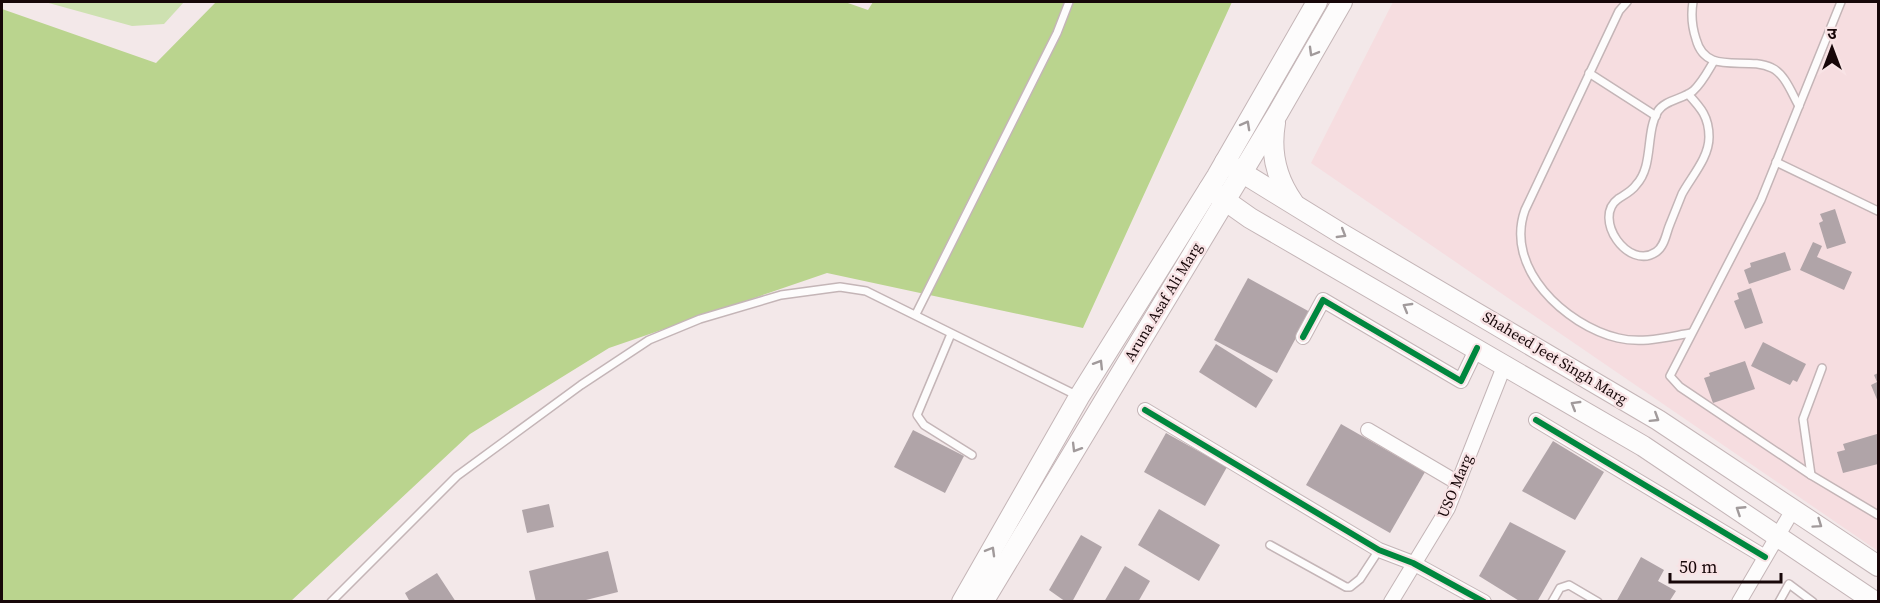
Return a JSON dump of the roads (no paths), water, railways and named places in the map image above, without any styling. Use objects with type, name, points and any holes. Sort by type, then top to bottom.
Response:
[{"type":"main road","name":"Aruna Asaf Ali Marg","points":[[983,602],[1099,409],[1233,167],[1317,2]]},
{"type":"main road","name":"Aruna Asaf Ali Marg","points":[[1233,167],[1278,113],[1342,2]]},
{"type":"main road","points":[[1278,113],[1273,136],[1274,159],[1281,182],[1293,202]]},
{"type":"main road","name":"Shaheed Jeet Singh Marg","points":[[1233,167],[1649,414],[1794,508],[1878,566]]},
{"type":"main road","name":"Aruna Asaf Ali Marg","points":[[962,602],[1079,396],[1217,194]]},
{"type":"main road","name":"Shaheed Jeet Singh Marg","points":[[1217,194],[1250,218],[1643,446],[1778,535],[1856,594],[1875,602]]},
{"type":"street","points":[[1303,337],[1323,300],[1461,381],[1477,348]]},
{"type":"street","name":"USO Marg","points":[[1391,602],[1413,563],[1439,525],[1505,364]]},
{"type":"street","points":[[1079,396],[1099,409]]},
{"type":"street","points":[[1145,410],[1379,550],[1413,563],[1484,602]]},
{"type":"street","points":[[1536,420],[1765,557]]},
{"type":"street","points":[[1368,430],[1458,483]]},
{"type":"street","points":[[1739,602],[1794,508]]},
{"type":"lane","points":[[916,314],[1057,33],[1069,2]]},
{"type":"lane","points":[[1627,2],[1619,11],[1521,223],[1521,236],[1534,279],[1554,302],[1569,314],[1599,331],[1634,340],[1691,333]]},
{"type":"lane","points":[[1693,2],[1692,17],[1700,51],[1714,61],[1725,64],[1752,63],[1774,69],[1786,83],[1799,106]]},
{"type":"lane","points":[[1841,2],[1776,162],[1732,257],[1670,372],[1674,381],[1811,475],[1878,515]]},
{"type":"lane","points":[[1688,94],[1708,120],[1707,150],[1682,196],[1663,244],[1656,252],[1646,256],[1626,250],[1617,242],[1612,232],[1610,209],[1615,201],[1636,185],[1643,175],[1656,116],[1661,107],[1688,94],[1700,83],[1714,61]]},
{"type":"lane","points":[[1589,74],[1656,116]]},
{"type":"lane","points":[[1776,162],[1877,209]]},
{"type":"lane","points":[[332,602],[457,476],[581,385],[649,340],[700,319],[781,295],[840,287],[866,291],[1079,396]]},
{"type":"lane","points":[[951,334],[917,415],[924,425],[972,455]]},
{"type":"lane","points":[[1811,475],[1803,419],[1822,368]]},
{"type":"lane","points":[[1270,545],[1346,587],[1350,587],[1360,579],[1379,550]]},
{"type":"lane","points":[[1779,602],[1789,584],[1813,602]]},
{"type":"lane","points":[[1552,602],[1560,588],[1569,585],[1598,602]]}]
